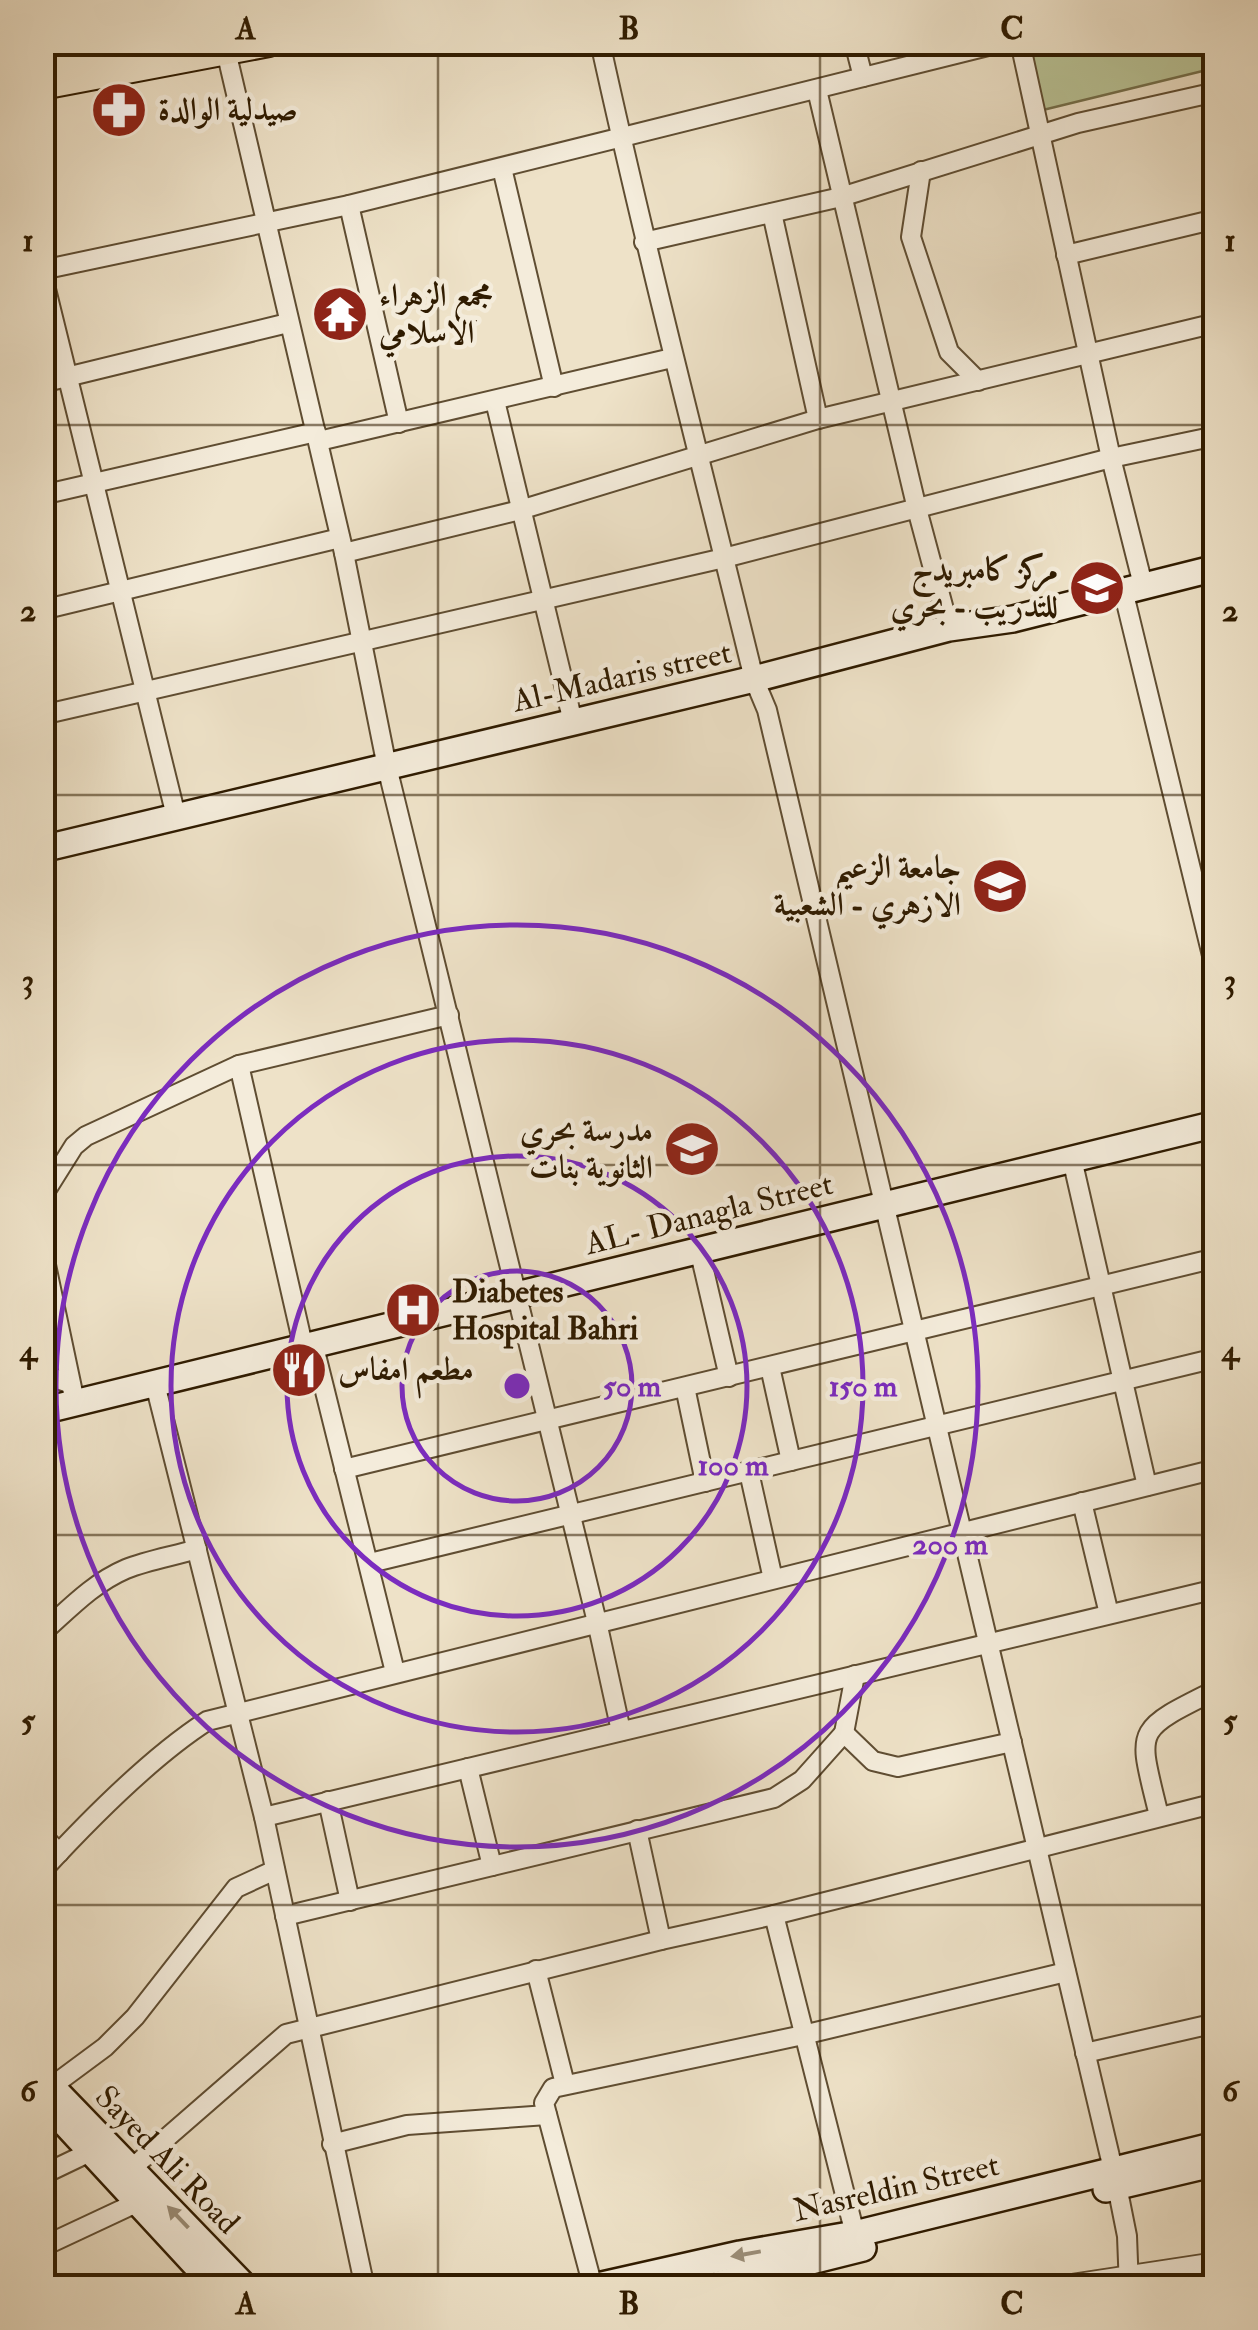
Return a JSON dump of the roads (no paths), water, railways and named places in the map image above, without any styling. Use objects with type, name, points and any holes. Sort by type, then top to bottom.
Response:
[{"type":"main road","points":[[42,63],[151,42]]},
{"type":"main road","points":[[42,85],[269,42]]},
{"type":"street","points":[[600,42],[696,456],[754,679],[767,710],[916,1332],[1128,2236],[1128,2281]]},
{"type":"street","points":[[854,42],[863,78]]},
{"type":"street","points":[[176,816],[42,271],[349,205],[1004,42]]},
{"type":"street","points":[[1020,42],[1111,458],[1133,588],[1216,972]]},
{"type":"street","points":[[226,50],[264,223],[318,436],[386,767],[621,1731]]},
{"type":"street","points":[[817,90],[949,628]]},
{"type":"street","points":[[644,242],[842,197],[1078,123],[1216,92]]},
{"type":"street","points":[[502,168],[554,387]]},
{"type":"street","points":[[920,171],[911,237],[949,352],[978,381]]},
{"type":"street","points":[[349,205],[399,423]]},
{"type":"street","points":[[772,213],[818,419]]},
{"type":"street","points":[[1066,254],[1216,218]]},
{"type":"street","points":[[42,383],[288,323]]},
{"type":"street","points":[[42,610],[520,510],[818,419],[1216,323]]},
{"type":"street","points":[[42,495],[318,436],[399,423],[672,358]]},
{"type":"street","points":[[495,401],[573,722]]},
{"type":"street","points":[[42,715],[724,558],[1111,458],[1216,436]]},
{"type":"street","name":"Al-Madaris street","points":[[42,849],[754,679],[949,628],[1012,619],[1216,568]]},
{"type":"street","points":[[42,1197],[74,1146],[86,1136],[239,1065],[449,1015]]},
{"type":"street","points":[[239,1065],[308,1344],[370,1563],[396,1672]]},
{"type":"street","name":"AL- Danagla Street","points":[[42,1411],[72,1392],[156,1384],[1216,1124]]},
{"type":"street","points":[[1072,1159],[1146,1486]]},
{"type":"street","points":[[42,1246],[72,1392]]},
{"type":"street","points":[[699,1250],[729,1377]]},
{"type":"street","points":[[344,1469],[1216,1258]]},
{"type":"street","points":[[370,1563],[1216,1358]]},
{"type":"street","points":[[770,1367],[791,1462]]},
{"type":"street","points":[[42,1374],[72,1392]]},
{"type":"street","points":[[156,1384],[264,1816],[365,2288]]},
{"type":"street","points":[[685,1387],[705,1482]]},
{"type":"street","points":[[42,1871],[185,1735],[207,1721],[1216,1469]]},
{"type":"street","points":[[748,1472],[773,1579]]},
{"type":"street","points":[[1082,1502],[1109,1614]]},
{"type":"street","points":[[42,1634],[94,1587],[110,1578],[127,1569],[196,1549]]},
{"type":"street","points":[[264,1816],[1216,1589]]},
{"type":"street","points":[[285,1916],[774,1798],[788,1792],[844,1733],[855,1675]]},
{"type":"street","points":[[1159,1816],[1142,1748],[1145,1733],[1163,1718],[1216,1690]]},
{"type":"street","points":[[844,1733],[873,1761],[898,1767],[1012,1742]]},
{"type":"street","points":[[468,1768],[492,1866]]},
{"type":"street","points":[[328,1801],[350,1901]]},
{"type":"street","points":[[132,2168],[286,2034],[536,1970],[774,1916],[1216,1803]]},
{"type":"street","points":[[638,1830],[661,1940]]},
{"type":"street","points":[[42,1835],[59,1853]]},
{"type":"street","points":[[46,2098],[136,2017],[236,1888],[275,1870]]},
{"type":"street","points":[[774,1916],[855,2234]]},
{"type":"street","points":[[536,1970],[565,2084]]},
{"type":"street","points":[[591,2287],[544,2103],[552,2088],[803,2035],[1066,1972]]},
{"type":"street","points":[[1085,2053],[1216,2023]]},
{"type":"street","name":"Sayed Ali Road","points":[[46,2098],[136,2203],[218,2288]]},
{"type":"street","name":"Sayed Ali Road","points":[[46,2098],[132,2168],[246,2288]]},
{"type":"street","points":[[332,2144],[407,2125],[547,2115]]},
{"type":"street","name":"Nasreldin Street","points":[[703,2288],[780,2278],[1216,2145]]},
{"type":"street","points":[[42,2175],[90,2152]]},
{"type":"street","name":"Nasreldin Street","points":[[591,2287],[646,2281],[1115,2178],[1216,2163]]},
{"type":"street","points":[[42,2247],[136,2203]]},
{"type":"street","points":[[1045,2288],[1128,2281],[1216,2262]]},
{"type":"place","name":"صيدلية الوالدة","points":[[119,110]]},
{"type":"place","name":"مجمع الزهراء الاسلامي","points":[[340,314]]},
{"type":"place","name":"مركز كامبريدج للتدريب - بحري","points":[[1097,588]]},
{"type":"place","name":"جامعة الزعيم الازهري - الشعبية","points":[[1000,886]]},
{"type":"place","name":"مدرسة بحري الثانوية بنات","points":[[692,1149]]},
{"type":"place","name":"Diabetes Hospital Bahri","points":[[413,1310]]},
{"type":"place","name":"مطعم امفاس","points":[[299,1370]]}]
